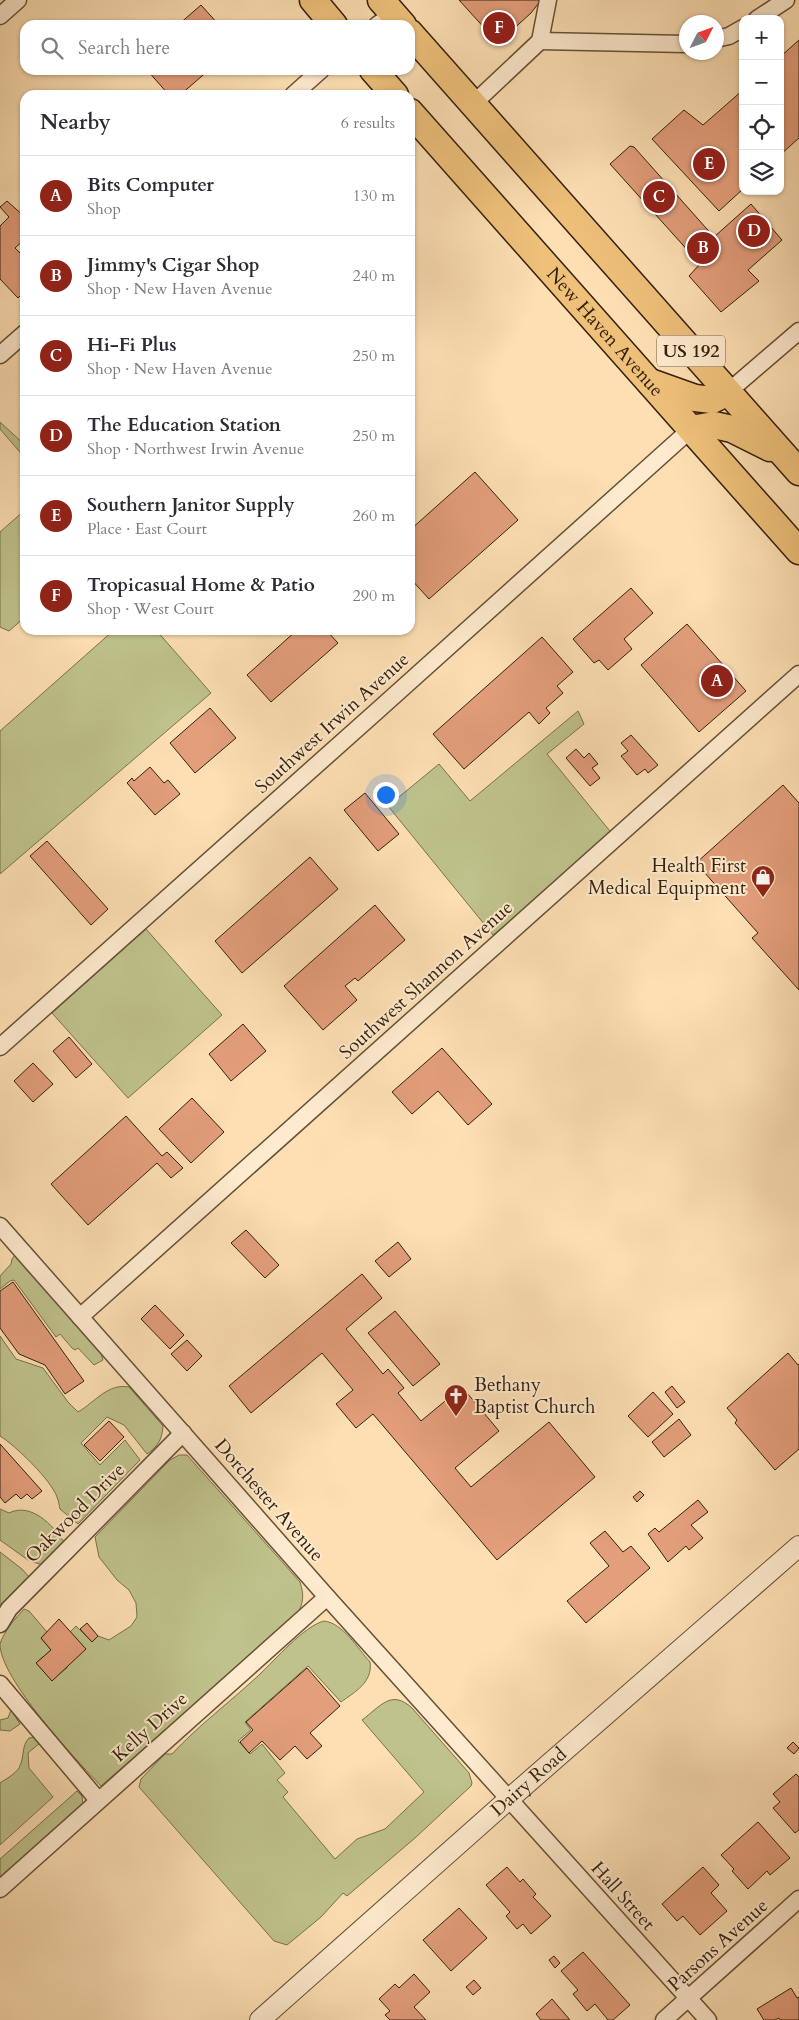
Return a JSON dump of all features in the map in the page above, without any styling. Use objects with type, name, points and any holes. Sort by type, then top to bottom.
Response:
[{"type":"main road","points":[[313,0],[330,20]]},
{"type":"main road","name":"US 192","points":[[415,39],[792,464]]},
{"type":"main road","points":[[377,75],[391,90]]},
{"type":"main road","name":"New Haven Avenue","points":[[415,118],[799,551]]},
{"type":"main road","points":[[647,381],[695,398],[712,400],[728,392]]},
{"type":"main road","points":[[691,429],[714,425],[732,429],[792,464]]},
{"type":"street","points":[[0,16],[18,0]]},
{"type":"street","points":[[472,105],[540,41],[548,0]]},
{"type":"street","points":[[763,15],[786,0]]},
{"type":"street","points":[[724,37],[739,30]]},
{"type":"street","points":[[540,41],[679,44]]},
{"type":"street","points":[[299,90],[315,75]]},
{"type":"street","points":[[728,392],[799,330]]},
{"type":"street","points":[[0,355],[20,337]]},
{"type":"street","name":"Southwest Irwin Avenue","points":[[0,1047],[691,429]]},
{"type":"street","name":"Southwest Shannon Avenue","points":[[80,1317],[799,674]]},
{"type":"street","name":"Dorchester Avenue","points":[[0,1226],[327,1597],[509,1799]]},
{"type":"street","name":"Oakwood Drive","points":[[0,1624],[8,1609],[183,1433]]},
{"type":"street","name":"Dairy Road","points":[[260,2020],[509,1799],[799,1546]]},
{"type":"street","name":"Kelly Drive","points":[[0,1889],[327,1597]]},
{"type":"street","points":[[0,1684],[98,1800]]},
{"type":"street","name":"Hall Street","points":[[509,1799],[708,2020]]},
{"type":"street","name":"Parsons Avenue","points":[[664,2020],[799,1899]]},
{"type":"green space","points":[[0,422],[20,440],[20,452],[0,429]]},
{"type":"green space","points":[[20,514],[20,621],[9,631],[0,627],[0,532]]},
{"type":"green space","points":[[108,635],[160,635],[211,693],[0,874],[0,731]]},
{"type":"green space","points":[[578,711],[584,724],[547,754],[614,836],[493,935],[388,806],[439,764],[470,801]]},
{"type":"green space","points":[[146,929],[222,1015],[128,1098],[52,1013]]},
{"type":"green space","points":[[15,1255],[101,1354],[103,1360],[94,1365],[78,1348],[75,1350],[72,1348],[60,1334],[56,1337],[14,1280],[0,1289],[0,1276],[11,1264]]},
{"type":"green space","points":[[0,1336],[16,1359],[43,1368],[68,1402],[78,1412],[108,1391],[115,1388],[129,1387],[163,1426],[159,1442],[147,1454],[124,1425],[107,1417],[81,1443],[100,1465],[125,1440],[140,1460],[78,1524],[60,1509],[58,1499],[41,1473],[0,1436]]},
{"type":"green space","points":[[179,1455],[187,1455],[300,1582],[303,1594],[302,1602],[297,1614],[101,1786],[58,1739],[26,1698],[3,1659],[0,1644],[7,1630],[24,1609],[29,1611],[47,1632],[41,1638],[51,1650],[36,1663],[52,1680],[67,1668],[70,1632],[76,1626],[92,1642],[98,1636],[109,1640],[131,1626],[137,1617],[136,1603],[129,1590],[117,1580],[99,1557],[95,1537],[170,1460]]},
{"type":"green space","points":[[0,1509],[9,1513],[25,1510],[41,1517],[48,1522],[64,1542],[42,1565],[28,1560],[0,1540]]},
{"type":"green space","points":[[0,1552],[22,1569],[30,1578],[16,1590],[0,1610]]},
{"type":"green space","points":[[324,1621],[338,1626],[344,1631],[370,1662],[369,1675],[366,1681],[341,1702],[308,1666],[245,1722],[251,1730],[238,1741],[250,1754],[262,1744],[285,1773],[277,1780],[288,1792],[283,1797],[335,1859],[357,1839],[385,1829],[424,1792],[362,1720],[386,1702],[398,1700],[405,1702],[412,1708],[469,1773],[472,1783],[415,1838],[347,1896],[343,1893],[321,1917],[287,1945],[274,1941],[139,1787],[141,1779],[165,1754],[172,1754],[299,1636],[316,1624]]},
{"type":"green space","points":[[11,1710],[20,1724],[10,1731],[0,1730],[0,1720],[8,1718]]},
{"type":"green space","points":[[35,1737],[40,1743],[28,1753],[29,1768],[53,1797],[0,1845],[0,1783],[19,1768],[27,1741],[29,1738]]},
{"type":"green space","points":[[77,1791],[82,1796],[83,1805],[0,1879],[0,1859]]},
{"type":"building","points":[[459,0],[541,0],[531,13],[498,43]]},
{"type":"building","points":[[201,5],[214,20],[184,20]]},
{"type":"building","points":[[799,40],[799,138],[784,151],[784,60],[784,53]]},
{"type":"building","points":[[151,75],[203,75],[186,90],[165,90]]},
{"type":"building","points":[[739,94],[739,193],[719,211],[652,139],[684,110],[703,125]]},
{"type":"building","points":[[630,146],[634,147],[714,237],[751,204],[782,240],[748,270],[759,281],[721,312],[689,276],[700,264],[610,164]]},
{"type":"building","points":[[7,201],[20,213],[20,244],[15,248],[20,253],[20,296],[18,298],[0,279],[0,226],[9,217],[0,207]]},
{"type":"building","points":[[475,472],[518,520],[429,599],[415,584],[415,526]]},
{"type":"building","points":[[631,588],[653,613],[624,639],[632,649],[608,670],[599,660],[594,663],[573,639]]},
{"type":"building","points":[[687,624],[746,691],[699,732],[641,665]]},
{"type":"building","points":[[291,635],[331,635],[338,643],[271,702],[247,675]]},
{"type":"building","points":[[542,637],[573,672],[557,686],[563,693],[546,708],[550,713],[539,724],[529,712],[464,769],[433,734]]},
{"type":"building","points":[[210,708],[236,738],[195,773],[170,743]]},
{"type":"building","points":[[631,735],[658,765],[648,773],[645,769],[637,775],[621,756],[628,751],[621,743]]},
{"type":"building","points":[[576,749],[584,758],[589,753],[598,764],[592,768],[600,778],[590,786],[566,758]]},
{"type":"building","points":[[150,767],[164,783],[168,780],[180,794],[155,815],[127,783],[132,778],[134,781]]},
{"type":"building","name":"Health First Medical Equipment","points":[[783,785],[799,803],[799,990],[752,938],[758,933],[696,863]]},
{"type":"building","points":[[365,793],[399,834],[378,851],[344,810]]},
{"type":"building","points":[[47,841],[108,909],[91,925],[30,856]]},
{"type":"building","points":[[310,857],[338,889],[242,973],[215,941]]},
{"type":"building","points":[[375,905],[405,940],[358,981],[355,978],[345,986],[357,1000],[323,1030],[284,986]]},
{"type":"building","points":[[243,1024],[266,1051],[231,1081],[209,1054]]},
{"type":"building","points":[[69,1037],[92,1064],[76,1078],[53,1051]]},
{"type":"building","points":[[442,1048],[492,1104],[468,1125],[438,1091],[412,1114],[392,1092]]},
{"type":"building","points":[[33,1063],[53,1084],[33,1102],[14,1081]]},
{"type":"building","points":[[192,1098],[224,1132],[191,1163],[159,1129]]},
{"type":"building","points":[[126,1116],[162,1156],[167,1152],[183,1168],[171,1178],[157,1163],[88,1225],[51,1184]]},
{"type":"building","points":[[246,1230],[279,1265],[265,1278],[231,1243]]},
{"type":"building","points":[[398,1242],[411,1259],[389,1277],[375,1261]]},
{"type":"building","name":"Bethany Baptist Church","points":[[362,1274],[382,1298],[346,1329],[383,1374],[388,1369],[404,1388],[398,1393],[421,1421],[462,1387],[499,1431],[455,1468],[471,1487],[549,1422],[595,1477],[497,1560],[373,1414],[356,1428],[336,1404],[353,1390],[322,1353],[251,1413],[229,1386]]},
{"type":"building","points":[[13,1282],[84,1381],[65,1394],[45,1365],[19,1354],[0,1328],[0,1291]]},
{"type":"building","points":[[155,1305],[184,1335],[170,1349],[141,1319]]},
{"type":"building","points":[[395,1311],[440,1364],[413,1386],[368,1333]]},
{"type":"building","points":[[187,1340],[202,1356],[187,1371],[171,1354]]},
{"type":"building","points":[[788,1353],[799,1364],[799,1449],[775,1470],[735,1423],[737,1420],[727,1408]]},
{"type":"building","points":[[672,1386],[685,1402],[677,1408],[665,1392]]},
{"type":"building","points":[[653,1392],[673,1414],[648,1437],[628,1416]]},
{"type":"building","points":[[679,1419],[691,1435],[664,1457],[652,1442]]},
{"type":"building","points":[[109,1421],[124,1437],[100,1461],[84,1445]]},
{"type":"building","points":[[0,1444],[42,1491],[32,1499],[27,1494],[21,1499],[16,1494],[5,1503],[0,1497]]},
{"type":"building","points":[[640,1491],[644,1495],[637,1502],[633,1497]]},
{"type":"building","points":[[698,1500],[708,1512],[691,1525],[703,1538],[689,1550],[686,1546],[668,1562],[648,1534],[655,1528],[659,1532]]},
{"type":"building","points":[[605,1531],[623,1552],[631,1546],[650,1568],[586,1623],[567,1601],[609,1566],[590,1543]]},
{"type":"building","points":[[59,1619],[86,1649],[52,1681],[36,1663],[51,1650],[41,1638]]},
{"type":"building","points":[[87,1623],[98,1636],[92,1642],[80,1629]]},
{"type":"building","points":[[307,1668],[340,1706],[310,1733],[322,1746],[307,1759],[295,1746],[280,1760],[262,1741],[249,1753],[240,1742],[253,1730],[246,1722]]},
{"type":"building","points":[[793,1742],[799,1748],[794,1754],[787,1748]]},
{"type":"building","points":[[796,1774],[799,1777],[799,1830],[795,1833],[773,1808],[780,1802],[773,1794]]},
{"type":"building","points":[[758,1822],[790,1858],[770,1875],[767,1871],[748,1889],[721,1855]]},
{"type":"building","points":[[507,1867],[520,1882],[523,1879],[536,1894],[533,1897],[551,1916],[531,1934],[523,1924],[517,1929],[506,1916],[510,1912],[486,1885]]},
{"type":"building","points":[[703,1867],[719,1885],[711,1893],[727,1911],[700,1935],[683,1916],[677,1921],[662,1904]]},
{"type":"building","points":[[459,1908],[487,1938],[451,1971],[423,1940]]},
{"type":"building","points":[[583,1952],[630,2005],[613,2020],[608,2020],[595,2004],[587,2011],[573,1994],[578,1990],[561,1971]]},
{"type":"building","points":[[554,1956],[560,1963],[555,1968],[549,1960]]},
{"type":"building","points":[[414,1974],[430,1992],[414,2007],[426,2020],[390,2020],[385,2015],[390,2011],[379,1999],[395,1984],[399,1988]]},
{"type":"building","points":[[474,1980],[481,1988],[473,1995],[466,1987]]},
{"type":"building","points":[[791,1988],[797,1998],[799,1997],[799,2020],[780,2020],[779,2018],[764,2020],[757,2009]]},
{"type":"building","points":[[552,1999],[570,2020],[541,2020],[536,2014]]},
{"type":"place","name":"Tropicasual Home & Patio","points":[[499,28]]},
{"type":"place","name":"Southern Janitor Supply","points":[[709,164]]},
{"type":"place","name":"Hi-Fi Plus","points":[[659,197]]},
{"type":"place","name":"The Education Station","points":[[754,231]]},
{"type":"place","name":"Jimmy's Cigar Shop","points":[[703,248]]},
{"type":"place","name":"Bits Computer","points":[[717,681]]},
{"type":"place","name":"Health First Medical Equipment","points":[[763,898]]},
{"type":"place","name":"Bethany Baptist Church","points":[[456,1417]]}]
